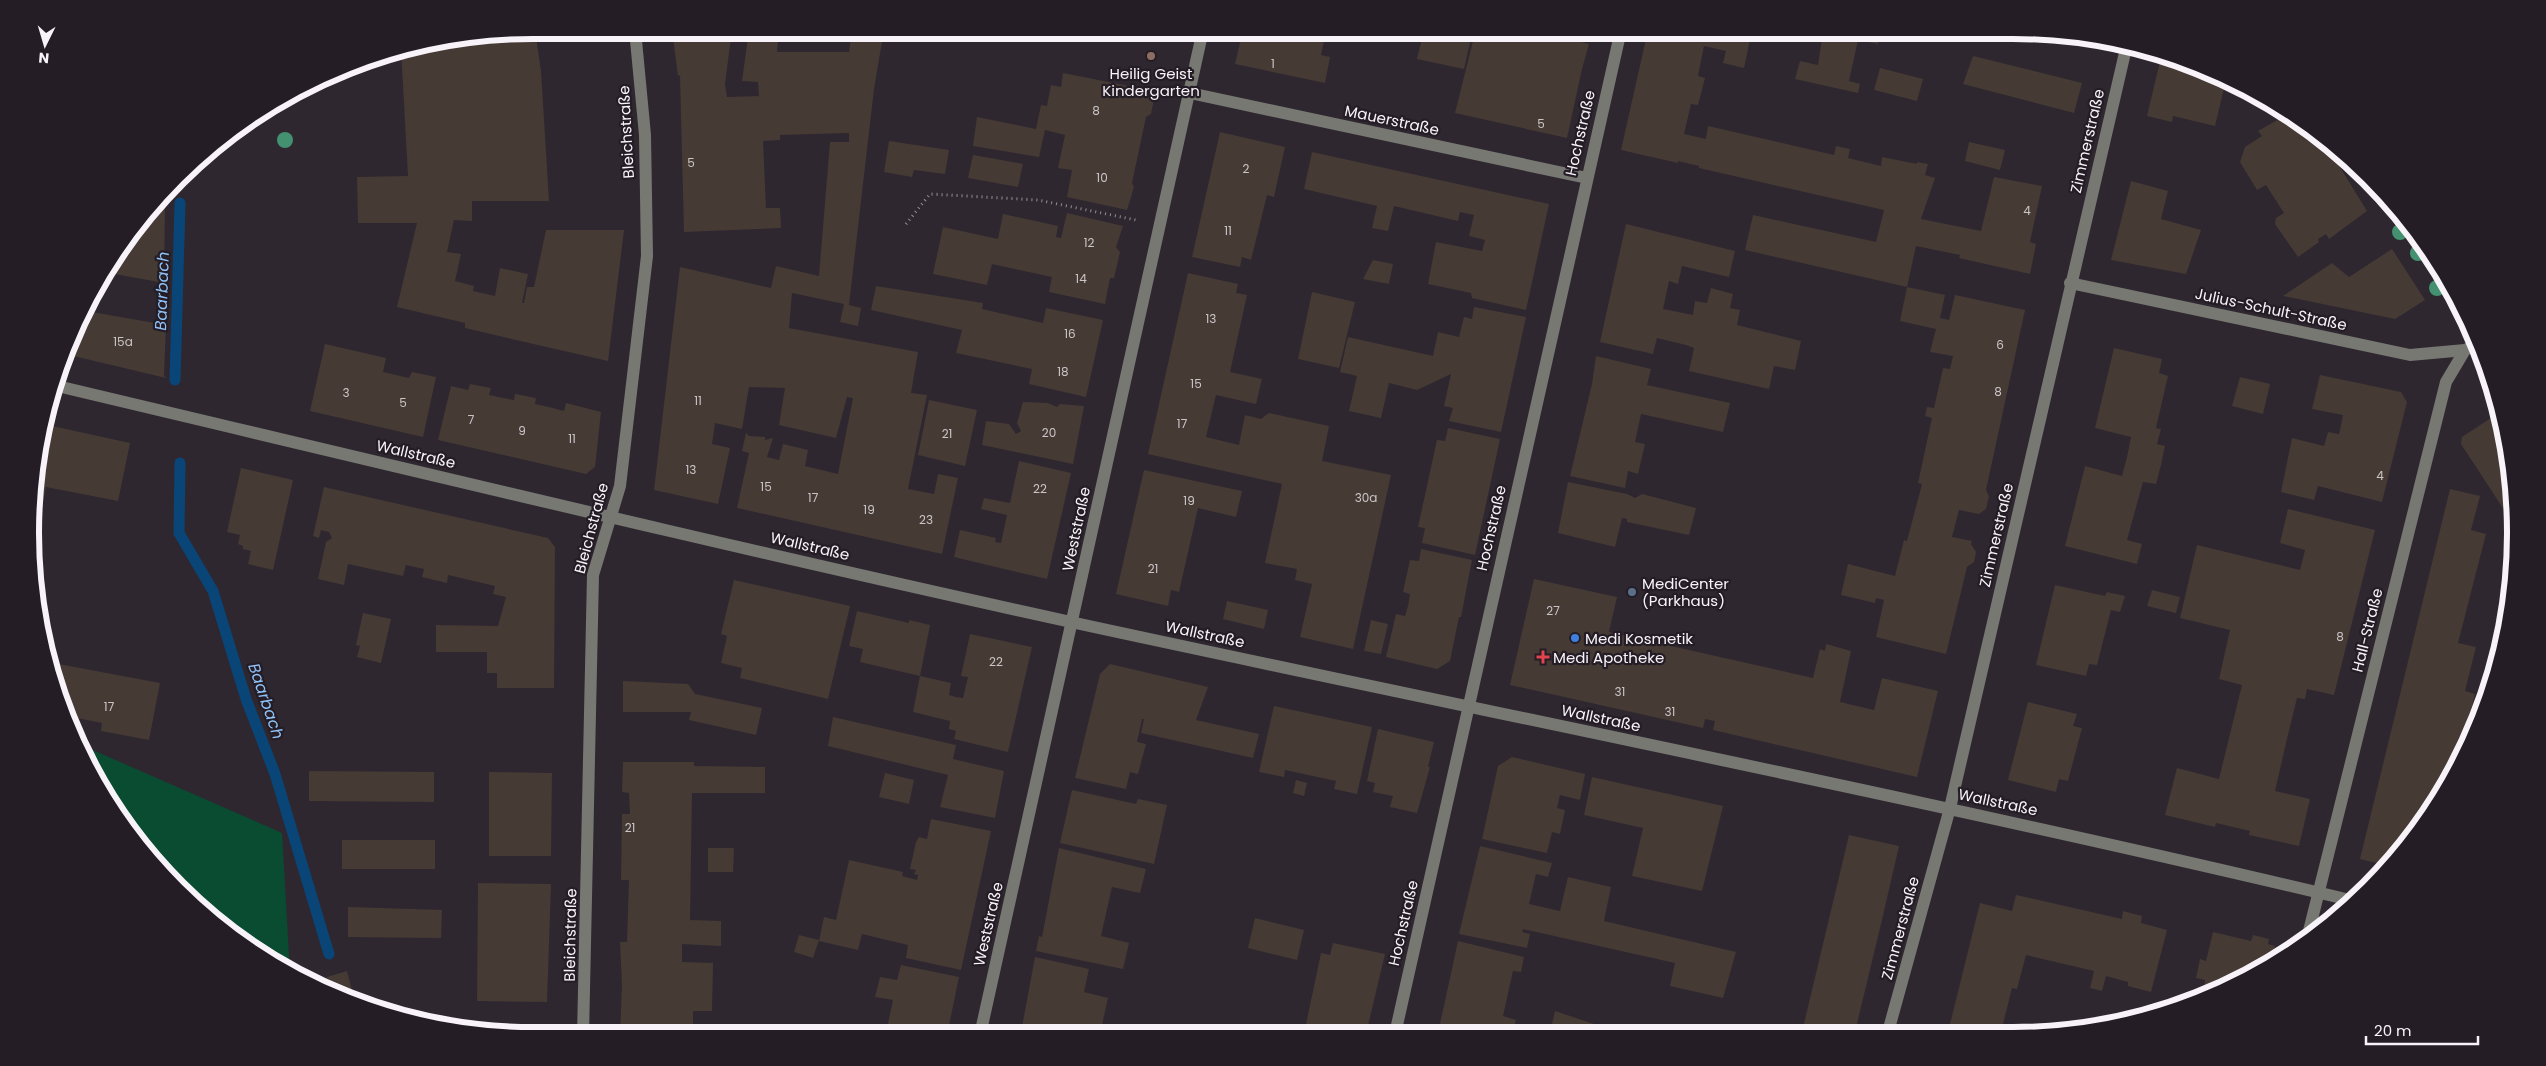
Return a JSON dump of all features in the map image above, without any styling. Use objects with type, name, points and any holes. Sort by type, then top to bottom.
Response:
[{"type":"street","name":"Bleichstraße","points":[[583,1027],[593,576],[620,486],[646,256],[645,135],[636,39]]},
{"type":"street","name":"Weststraße","points":[[982,1027],[1158,225],[1201,39]]},
{"type":"street","name":"Hochstraße","points":[[1397,1027],[1619,39]]},
{"type":"street","name":"Zimmerstraße","points":[[1889,1027],[1950,808],[2070,283],[2125,52]]},
{"type":"street","name":"Mauerstraße","points":[[1190,93],[1587,178]]},
{"type":"street","name":"Julius-Schult-Straße","points":[[2070,283],[2410,355],[2471,347]]},
{"type":"street","name":"Hall-Straße","points":[[2310,928],[2446,382],[2471,347]]},
{"type":"street","name":"Wallstraße","points":[[61,387],[610,517],[1072,622],[1950,808],[2143,850],[2345,899]]},
{"type":"path","points":[[906,224],[930,194],[1038,200],[1158,225]]},
{"type":"green space","points":[[88,748],[282,833],[289,963],[258,944],[207,905],[161,859],[122,808]]},
{"type":"building","points":[[536,39],[541,71],[549,201],[472,201],[472,221],[454,220],[447,252],[461,254],[455,281],[474,286],[473,291],[495,296],[500,268],[528,274],[522,303],[524,303],[527,287],[534,287],[546,230],[624,230],[608,361],[465,328],[465,323],[397,307],[417,223],[358,223],[357,177],[408,176],[401,57],[437,48],[468,43]]},
{"type":"building","points":[[673,39],[731,39],[725,84],[727,97],[759,96],[758,82],[742,81],[748,39],[778,39],[777,52],[849,52],[851,39],[882,39],[874,89],[849,305],[861,308],[858,326],[840,322],[844,304],[792,293],[789,328],[918,352],[911,393],[927,395],[908,489],[934,494],[938,474],[958,478],[942,554],[737,508],[749,453],[742,451],[746,433],[749,436],[765,437],[765,440],[773,438],[767,457],[779,460],[783,444],[808,450],[805,466],[838,474],[853,398],[847,397],[836,438],[779,425],[785,388],[749,387],[742,429],[715,423],[712,444],[730,448],[718,504],[654,490],[680,267],[771,288],[776,266],[819,276],[830,142],[849,142],[849,133],[780,135],[780,140],[763,141],[766,208],[780,208],[781,228],[684,232],[680,75],[678,76]]},
{"type":"building","points":[[1241,39],[1324,39],[1321,55],[1330,57],[1325,83],[1235,64]]},
{"type":"building","points":[[1422,39],[1471,39],[1464,69],[1417,59]]},
{"type":"building","points":[[1474,39],[1504,39],[1518,42],[1518,39],[1578,39],[1578,41],[1589,44],[1567,138],[1455,113]]},
{"type":"building","points":[[1646,39],[1750,39],[1744,68],[1723,63],[1726,51],[1704,46],[1698,76],[1705,78],[1698,105],[1691,104],[1684,134],[1706,139],[1708,126],[1834,155],[1836,146],[1850,149],[1848,158],[1881,166],[1882,157],[1917,164],[1917,162],[1928,164],[1925,175],[1935,178],[1921,219],[1981,231],[1994,177],[2042,186],[2030,242],[2036,244],[2030,274],[1959,258],[1960,255],[1916,246],[1907,287],[1745,250],[1753,215],[1876,242],[1884,210],[1699,168],[1699,166],[1678,161],[1678,163],[1621,150]]},
{"type":"building","points":[[1822,39],[1879,39],[1878,44],[1858,40],[1849,81],[1860,84],[1858,93],[1795,79],[1800,61],[1818,65]]},
{"type":"building","points":[[1973,56],[2082,83],[2074,113],[1963,84]]},
{"type":"building","points":[[2160,62],[2202,76],[2224,86],[2215,126],[2173,116],[2172,122],[2147,116]]},
{"type":"building","points":[[1880,68],[1923,79],[1917,101],[1874,90]]},
{"type":"building","points":[[1063,73],[1154,91],[1151,114],[1146,117],[1132,183],[1134,187],[1127,210],[1067,197],[1072,170],[1058,168],[1065,135],[1045,130],[1039,157],[973,146],[977,117],[1036,129],[1041,105],[1047,106],[1051,85],[1061,87]]},
{"type":"building","points":[[2281,118],[2314,141],[2333,157],[2367,211],[2329,239],[2326,234],[2318,239],[2319,242],[2298,257],[2275,224],[2276,218],[2284,213],[2266,185],[2257,190],[2240,162],[2245,147],[2262,136],[2258,131]]},
{"type":"building","points":[[1220,132],[1285,147],[1274,197],[1267,195],[1251,260],[1242,257],[1240,267],[1192,257]]},
{"type":"building","points":[[889,141],[949,150],[945,174],[914,170],[912,177],[884,172]]},
{"type":"building","points":[[1969,142],[2005,150],[2000,170],[1965,161]]},
{"type":"building","points":[[1312,152],[1549,204],[1526,310],[1472,298],[1471,293],[1428,284],[1436,242],[1482,251],[1485,240],[1469,236],[1474,215],[1460,212],[1458,221],[1394,206],[1388,231],[1372,228],[1377,206],[1304,189]]},
{"type":"building","points":[[973,155],[1023,164],[1018,187],[968,178]]},
{"type":"building","points":[[2131,181],[2168,191],[2161,219],[2201,230],[2186,274],[2111,260]]},
{"type":"building","points":[[163,205],[165,205],[164,283],[113,274],[141,232]]},
{"type":"building","points":[[1067,213],[1123,226],[1116,247],[1120,252],[1114,278],[1110,278],[1105,304],[1049,292],[1052,277],[992,264],[987,285],[933,274],[943,227],[998,239],[1003,214],[1058,226],[1056,237],[1061,238]]},
{"type":"building","points":[[1626,224],[1735,251],[1729,277],[1682,266],[1678,284],[1669,281],[1663,309],[1693,315],[1695,301],[1707,303],[1711,288],[1733,294],[1730,308],[1740,310],[1737,325],[1801,341],[1795,370],[1774,366],[1769,389],[1689,371],[1694,348],[1686,345],[1657,338],[1653,354],[1600,342]]},
{"type":"building","points":[[2392,249],[2425,300],[2395,319],[2283,296],[2332,263],[2349,277]]},
{"type":"building","points":[[1373,260],[1393,264],[1389,284],[1363,279]]},
{"type":"building","points":[[1188,273],[1238,284],[1236,293],[1247,295],[1230,372],[1262,379],[1256,404],[1216,395],[1206,437],[1239,445],[1245,415],[1261,419],[1269,413],[1329,426],[1322,461],[1391,475],[1353,649],[1300,637],[1312,584],[1295,580],[1297,569],[1265,563],[1282,484],[1148,454]]},
{"type":"building","points":[[876,286],[983,303],[982,309],[1043,323],[1046,308],[1103,320],[1086,397],[1029,384],[1032,369],[956,353],[962,330],[871,310]]},
{"type":"building","points":[[1907,287],[1945,295],[1940,318],[1949,320],[1955,295],[2025,310],[1986,490],[1989,496],[1986,509],[1979,514],[1959,510],[1952,537],[1972,541],[1971,544],[1976,552],[1974,562],[1967,567],[1946,654],[1876,637],[1884,600],[1876,598],[1875,603],[1841,595],[1848,564],[1895,576],[1904,540],[1907,541],[1922,484],[1918,483],[1932,418],[1925,416],[1927,407],[1934,408],[1943,368],[1950,369],[1953,356],[1930,352],[1936,329],[1900,321]]},
{"type":"building","points":[[1312,292],[1355,302],[1339,368],[1298,359]]},
{"type":"building","points":[[1474,307],[1526,317],[1501,432],[1449,421],[1453,408],[1444,406],[1451,374],[1417,390],[1389,383],[1381,418],[1349,411],[1357,376],[1340,372],[1348,337],[1433,356],[1438,332],[1459,337],[1464,317],[1472,319]]},
{"type":"building","points":[[91,312],[166,325],[164,376],[166,378],[72,356]]},
{"type":"building","points":[[325,344],[386,358],[383,372],[409,378],[412,372],[436,377],[423,437],[310,411]]},
{"type":"building","points":[[2114,348],[2162,359],[2159,373],[2168,376],[2156,428],[2161,429],[2157,444],[2165,446],[2161,465],[2156,484],[2143,482],[2127,540],[2142,544],[2137,564],[2065,546],[2085,466],[2122,476],[2127,457],[2131,437],[2095,428]]},
{"type":"building","points":[[1596,356],[1651,369],[1647,385],[1730,403],[1723,432],[1641,414],[1635,442],[1645,444],[1638,474],[1628,471],[1625,488],[1570,476],[1592,384]]},
{"type":"building","points":[[2320,375],[2401,392],[2407,402],[2382,502],[2318,486],[2314,500],[2281,492],[2292,438],[2324,446],[2328,432],[2339,434],[2343,415],[2312,409]]},
{"type":"building","points":[[2240,377],[2270,384],[2263,414],[2232,406]]},
{"type":"building","points":[[470,384],[491,388],[489,395],[503,398],[514,400],[515,394],[536,398],[535,404],[564,411],[566,403],[601,412],[595,467],[586,474],[438,440],[451,386],[468,390]]},
{"type":"building","points":[[929,400],[977,410],[965,466],[918,455]]},
{"type":"building","points":[[1023,402],[1048,403],[1057,407],[1060,404],[1084,406],[1073,464],[982,445],[986,421],[1009,424],[1016,434],[1021,431],[1017,423]]},
{"type":"building","points":[[2493,417],[2503,468],[2506,513],[2461,444],[2462,437]]},
{"type":"building","points":[[51,426],[130,443],[118,501],[46,487],[39,519],[43,468]]},
{"type":"building","points":[[1448,428],[1500,439],[1475,555],[1422,543],[1425,528],[1418,527],[1437,440],[1445,441]]},
{"type":"building","points":[[1019,461],[1071,473],[1047,579],[954,557],[960,530],[996,538],[995,542],[1001,543],[1007,515],[981,509],[984,498],[1010,503]]},
{"type":"building","points":[[241,468],[293,480],[273,570],[248,564],[251,551],[243,549],[243,546],[238,544],[240,535],[227,532]]},
{"type":"building","points":[[1144,470],[1242,491],[1236,517],[1198,508],[1179,592],[1171,590],[1168,606],[1116,594]]},
{"type":"building","points":[[1568,482],[1627,494],[1635,498],[1642,494],[1696,508],[1689,535],[1627,522],[1627,519],[1622,518],[1615,547],[1558,533]]},
{"type":"building","points":[[324,487],[548,538],[555,547],[554,688],[497,688],[497,673],[487,673],[487,652],[436,652],[436,625],[498,626],[506,597],[493,594],[495,586],[448,575],[447,583],[422,577],[424,569],[406,565],[403,576],[348,564],[344,585],[318,579],[326,542],[332,538],[329,532],[321,530],[319,538],[313,536]]},
{"type":"building","points":[[2450,489],[2480,496],[2471,530],[2486,534],[2458,643],[2476,647],[2465,691],[2475,694],[2469,718],[2471,719],[2441,780],[2424,808],[2421,807],[2419,814],[2405,834],[2380,864],[2360,859]]},
{"type":"building","points":[[2288,509],[2375,530],[2334,695],[2307,689],[2305,699],[2297,698],[2287,739],[2275,791],[2310,799],[2299,846],[2249,835],[2250,831],[2216,823],[2215,827],[2165,815],[2177,768],[2219,779],[2242,685],[2219,679],[2230,630],[2180,618],[2197,545],[2300,570],[2305,550],[2280,543]]},
{"type":"building","points":[[1421,549],[1472,560],[1450,661],[1437,669],[1386,657],[1396,614],[1405,616],[1408,606],[1410,594],[1403,592],[1410,560],[1419,561]]},
{"type":"building","points":[[1534,579],[1617,597],[1609,632],[1813,678],[1820,649],[1825,651],[1826,644],[1851,651],[1840,702],[1874,710],[1882,678],[1938,691],[1917,777],[1713,730],[1715,721],[1705,719],[1703,728],[1510,685]]},
{"type":"building","points":[[734,580],[850,606],[828,699],[740,678],[742,668],[721,663],[727,636],[721,634]]},
{"type":"building","points":[[2055,585],[2105,596],[2107,592],[2125,596],[2120,612],[2111,610],[2097,665],[2089,664],[2086,676],[2036,665]]},
{"type":"building","points":[[2152,590],[2180,597],[2176,613],[2147,606]]},
{"type":"building","points":[[1227,601],[1268,610],[1264,629],[1223,619]]},
{"type":"building","points":[[857,611],[909,623],[909,620],[930,625],[920,676],[860,662],[863,649],[849,646]]},
{"type":"building","points":[[363,613],[391,619],[381,663],[357,657],[360,646],[356,645]]},
{"type":"building","points":[[1371,620],[1388,624],[1381,654],[1364,651]]},
{"type":"building","points":[[970,634],[1032,647],[1008,752],[954,739],[956,731],[949,729],[950,721],[913,712],[920,676],[951,683],[949,695],[963,698],[968,677],[961,676]]},
{"type":"building","points":[[57,664],[160,683],[149,740],[101,731],[102,723],[74,717]]},
{"type":"building","points":[[1110,664],[1208,687],[1196,720],[1259,734],[1253,758],[1141,733],[1144,719],[1142,719],[1137,742],[1146,744],[1138,774],[1130,772],[1126,789],[1075,778],[1100,674]]},
{"type":"building","points":[[623,681],[688,684],[695,694],[762,708],[756,735],[689,720],[691,712],[623,712]]},
{"type":"building","points":[[2028,702],[2077,714],[2073,726],[2082,728],[2068,781],[2059,779],[2056,792],[2008,780]]},
{"type":"building","points":[[1274,706],[1372,727],[1357,794],[1334,789],[1336,781],[1285,770],[1284,777],[1259,772]]},
{"type":"building","points":[[833,717],[956,745],[953,759],[1004,771],[995,818],[940,807],[948,775],[828,746]]},
{"type":"building","points":[[1378,729],[1434,742],[1428,767],[1430,767],[1417,813],[1390,807],[1393,796],[1373,792],[1375,783],[1367,781]]},
{"type":"building","points":[[1512,757],[1585,774],[1580,800],[1560,795],[1557,808],[1565,810],[1560,834],[1552,832],[1547,853],[1482,839],[1498,766]]},
{"type":"building","points":[[623,762],[694,762],[694,766],[765,767],[765,793],[692,793],[690,920],[721,921],[721,946],[682,944],[682,962],[713,963],[712,1011],[693,1011],[693,1027],[620,1027],[622,985],[620,942],[627,942],[629,880],[621,880],[622,814],[630,814],[629,793],[622,792]]},
{"type":"building","points":[[309,771],[434,772],[434,802],[309,801]]},
{"type":"building","points":[[489,772],[552,773],[551,856],[489,856]]},
{"type":"building","points":[[885,773],[914,780],[909,804],[879,797]]},
{"type":"building","points":[[1592,777],[1723,806],[1702,891],[1632,876],[1643,828],[1584,815]]},
{"type":"building","points":[[1296,780],[1307,783],[1304,796],[1293,793]]},
{"type":"building","points":[[1072,790],[1136,804],[1138,799],[1167,805],[1154,864],[1060,843]]},
{"type":"building","points":[[931,819],[991,831],[961,970],[906,958],[908,945],[862,934],[858,950],[819,941],[824,917],[836,920],[849,860],[903,872],[902,876],[917,880],[918,875],[914,874],[916,870],[910,869],[916,842],[919,837],[927,839]]},
{"type":"building","points":[[1849,835],[1899,846],[1856,1027],[1803,1027]]},
{"type":"building","points":[[342,840],[435,840],[435,869],[342,869]]},
{"type":"building","points":[[1480,846],[1552,863],[1548,877],[1536,874],[1529,904],[1560,911],[1568,877],[1611,887],[1604,921],[1736,952],[1723,998],[1670,986],[1675,963],[1523,929],[1522,932],[1530,934],[1527,948],[1459,934]]},
{"type":"building","points":[[708,848],[734,848],[733,872],[708,872]]},
{"type":"building","points":[[1059,848],[1146,869],[1140,893],[1112,887],[1101,936],[1129,943],[1123,969],[1036,951],[1039,936],[1042,937]]},
{"type":"building","points":[[478,883],[551,884],[547,1002],[477,1001]]},
{"type":"building","points":[[2016,895],[2122,919],[2123,911],[2142,916],[2141,923],[2167,930],[2151,992],[2128,986],[2128,982],[2106,976],[2102,991],[2090,988],[2094,971],[2026,955],[2017,989],[2012,988],[2002,1027],[1949,1027],[1980,903],[2012,911]]},
{"type":"building","points":[[348,907],[442,910],[441,938],[348,937]]},
{"type":"building","points":[[1255,918],[1304,930],[1297,960],[1248,948]]},
{"type":"building","points":[[2213,932],[2251,941],[2253,935],[2269,939],[2268,944],[2275,946],[2273,953],[2260,961],[2204,989],[2205,980],[2196,978],[2200,959],[2206,961]]},
{"type":"building","points":[[799,935],[819,940],[813,958],[794,952]]},
{"type":"building","points":[[1458,941],[1524,957],[1521,972],[1513,971],[1503,1016],[1516,1020],[1514,1027],[1439,1027]]},
{"type":"building","points":[[1333,943],[1385,954],[1368,1027],[1305,1027],[1321,953],[1330,955]]},
{"type":"building","points":[[1035,957],[1089,969],[1084,992],[1108,998],[1102,1027],[1022,1027]]},
{"type":"building","points":[[901,965],[959,977],[949,1027],[887,1027],[893,1000],[875,997],[880,977],[897,980]]},
{"type":"building","points":[[347,971],[353,993],[324,981],[327,977]]},
{"type":"building","points":[[1555,1011],[1603,1027],[1551,1027]]},
{"type":"building","points":[[424,1015],[443,1015],[443,1019]]},
{"type":"waterway","name":"Baarbach","points":[[175,380],[180,203]]},
{"type":"waterway","name":"Baarbach","points":[[180,463],[179,533],[213,591],[246,699],[275,774],[329,954]]},
{"type":"place","name":"Heilig Geist Kindergarten","points":[[1151,56]]},
{"type":"place","name":"MediCenter (Parkhaus)","points":[[1632,592]]},
{"type":"place","name":"Medi Kosmetik","points":[[1575,638]]},
{"type":"place","name":"Medi Apotheke","points":[[1543,657]]}]
